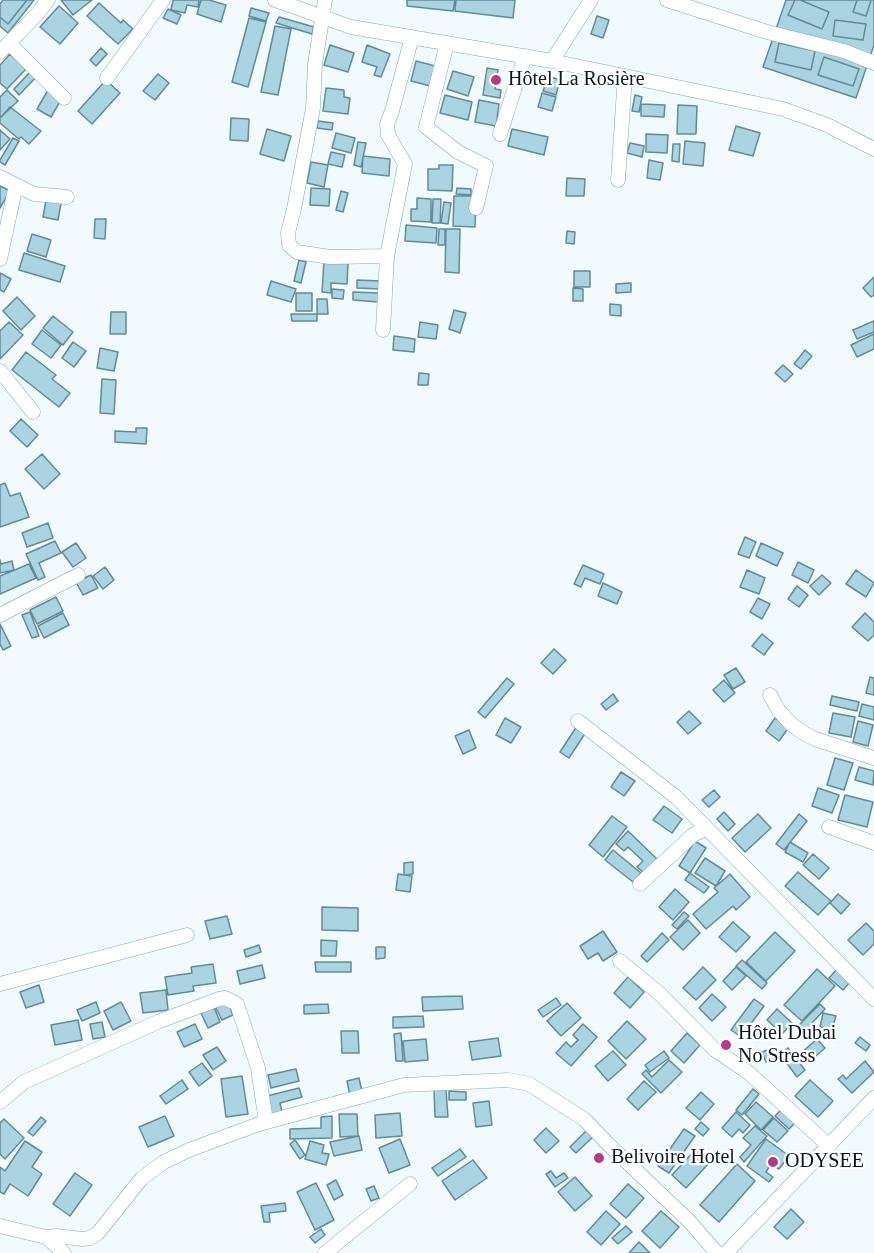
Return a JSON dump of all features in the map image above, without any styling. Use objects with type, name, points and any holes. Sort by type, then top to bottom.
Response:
[{"type":"street","points":[[48,0],[5,48],[64,98]]},
{"type":"street","points":[[107,78],[163,0]]},
{"type":"street","points":[[274,0],[351,27],[552,61],[783,109],[827,125],[874,149]]},
{"type":"street","points":[[326,0],[315,64],[313,108],[288,233],[289,245],[297,252],[330,257],[387,256]]},
{"type":"street","points":[[552,61],[591,0]]},
{"type":"street","points":[[667,0],[767,32],[844,51],[874,63]]},
{"type":"street","points":[[383,330],[387,256],[405,164],[388,135],[387,124],[412,37]]},
{"type":"street","points":[[447,43],[426,127],[458,152],[486,166],[476,208]]},
{"type":"street","points":[[500,134],[525,56]]},
{"type":"street","points":[[618,180],[625,76]]},
{"type":"street","points":[[0,177],[34,194],[67,197]]},
{"type":"street","points":[[0,259],[16,185]]},
{"type":"street","points":[[0,371],[33,412]]},
{"type":"street","points":[[0,615],[78,575]]},
{"type":"street","points":[[770,695],[779,711],[802,732],[815,739],[874,758]]},
{"type":"street","points":[[578,721],[676,797],[874,999]]},
{"type":"street","points":[[829,827],[874,843]]},
{"type":"street","points":[[640,884],[693,836],[706,830]]},
{"type":"street","points":[[0,984],[187,935]]},
{"type":"street","points":[[620,961],[660,994],[715,1050],[749,1074],[828,1144]]},
{"type":"street","points":[[0,1102],[24,1082],[159,1021],[225,998],[237,1004],[258,1068],[266,1122]]},
{"type":"street","points":[[46,1238],[56,1236],[90,1238],[98,1233],[142,1178],[164,1162],[189,1150],[266,1122],[404,1085],[508,1080],[529,1084],[584,1119],[688,1220],[717,1253]]},
{"type":"street","points":[[726,1253],[874,1098]]},
{"type":"street","points":[[325,1253],[410,1184]]},
{"type":"street","points":[[0,1226],[46,1238],[64,1253]]},
{"type":"building","points":[[3,0],[27,0],[8,24],[0,17],[0,4]]},
{"type":"building","points":[[27,0],[34,0],[8,33],[0,26],[0,17],[8,24]]},
{"type":"building","points":[[61,0],[92,0],[73,15]]},
{"type":"building","points":[[173,0],[199,0],[198,7],[187,5],[185,13],[171,10]]},
{"type":"building","points":[[201,0],[226,5],[221,22],[197,14]]},
{"type":"building","points":[[407,0],[455,0],[453,11],[407,6]]},
{"type":"building","points":[[456,0],[515,0],[513,18],[455,11]]},
{"type":"building","points":[[786,0],[795,0],[788,15],[822,29],[829,12],[800,0],[857,0],[853,12],[866,16],[871,0],[874,0],[874,45],[856,98],[763,67]],"holes":[[[835,20],[866,24],[863,40],[833,36]],[[779,43],[815,51],[811,70],[775,62]],[[824,57],[859,69],[853,86],[818,75]]]},
{"type":"building","points":[[795,0],[829,12],[822,29],[788,15]]},
{"type":"building","points":[[857,0],[871,0],[866,16],[853,12]]},
{"type":"building","points":[[99,3],[121,23],[123,20],[133,29],[118,44],[87,16]]},
{"type":"building","points":[[59,6],[78,23],[60,44],[40,27]]},
{"type":"building","points":[[251,8],[269,13],[266,21],[249,16]]},
{"type":"building","points":[[168,9],[181,15],[177,24],[163,18]]},
{"type":"building","points":[[597,16],[609,20],[603,38],[591,34]]},
{"type":"building","points":[[279,17],[314,27],[312,34],[276,23]]},
{"type":"building","points":[[249,18],[266,22],[248,87],[232,82]]},
{"type":"building","points":[[835,20],[866,24],[863,40],[833,36]]},
{"type":"building","points":[[275,26],[291,29],[278,95],[261,92]]},
{"type":"building","points":[[779,43],[815,51],[811,70],[775,62]]},
{"type":"building","points":[[330,45],[354,53],[348,72],[324,65]]},
{"type":"building","points":[[367,45],[390,54],[381,77],[374,75],[377,67],[362,62]]},
{"type":"building","points":[[101,48],[107,54],[96,66],[90,60]]},
{"type":"building","points":[[10,54],[26,69],[7,89],[0,83],[0,65]]},
{"type":"building","points":[[824,57],[859,69],[853,86],[818,75]]},
{"type":"building","points":[[416,61],[439,67],[434,87],[411,81]]},
{"type":"building","points":[[487,68],[498,70],[495,89],[501,90],[500,98],[483,95]]},
{"type":"building","points":[[44,69],[19,95],[14,89],[32,70]]},
{"type":"building","points":[[453,71],[474,77],[468,96],[447,89]]},
{"type":"building","points":[[158,74],[169,83],[155,100],[143,91]]},
{"type":"building","points":[[548,76],[560,80],[556,95],[543,91]]},
{"type":"building","points":[[106,80],[120,93],[92,124],[78,111]]},
{"type":"building","points":[[51,85],[65,93],[51,117],[37,109]]},
{"type":"building","points":[[326,88],[344,90],[344,97],[350,98],[348,114],[323,111]]},
{"type":"building","points":[[7,90],[18,101],[0,118],[0,97]]},
{"type":"building","points":[[542,93],[556,97],[552,111],[538,107]]},
{"type":"building","points":[[445,95],[472,102],[468,120],[440,113]]},
{"type":"building","points":[[635,95],[642,97],[639,112],[632,111]]},
{"type":"building","points":[[479,100],[499,104],[496,126],[475,122]]},
{"type":"building","points":[[641,104],[665,105],[664,117],[641,116]]},
{"type":"building","points":[[678,105],[697,106],[696,134],[677,134]]},
{"type":"building","points":[[10,107],[41,131],[29,144],[21,137],[19,139],[0,123],[0,118]]},
{"type":"building","points":[[231,118],[249,119],[248,141],[230,140]]},
{"type":"building","points":[[318,121],[333,123],[332,130],[317,128]]},
{"type":"building","points":[[736,126],[760,133],[753,156],[729,150]]},
{"type":"building","points":[[267,129],[291,136],[284,161],[260,154]]},
{"type":"building","points":[[512,129],[548,137],[544,155],[508,146]]},
{"type":"building","points":[[0,130],[10,139],[0,150]]},
{"type":"building","points":[[336,133],[355,138],[351,153],[332,148]]},
{"type":"building","points":[[646,134],[668,135],[667,153],[646,152]]},
{"type":"building","points":[[13,138],[19,141],[5,165],[0,160]]},
{"type":"building","points":[[685,141],[705,143],[703,166],[683,164]]},
{"type":"building","points":[[358,142],[366,143],[361,167],[354,165]]},
{"type":"building","points":[[630,143],[644,146],[642,157],[627,153]]},
{"type":"building","points":[[673,144],[680,144],[679,162],[672,161]]},
{"type":"building","points":[[331,152],[345,155],[342,167],[328,164]]},
{"type":"building","points":[[363,156],[390,159],[389,176],[362,173]]},
{"type":"building","points":[[649,160],[663,163],[660,180],[647,178]]},
{"type":"building","points":[[311,162],[328,165],[324,187],[307,183]]},
{"type":"building","points":[[439,165],[453,165],[452,191],[428,190],[428,169],[439,169]]},
{"type":"building","points":[[567,178],[585,179],[584,196],[566,196]]},
{"type":"building","points":[[0,186],[10,191],[0,208]]},
{"type":"building","points":[[311,188],[330,189],[329,206],[310,205]]},
{"type":"building","points":[[457,188],[471,189],[471,195],[456,194]]},
{"type":"building","points":[[341,191],[348,193],[343,212],[336,210]]},
{"type":"building","points":[[47,195],[62,198],[58,220],[43,217]]},
{"type":"building","points":[[454,196],[476,196],[475,227],[453,226]]},
{"type":"building","points":[[417,198],[431,199],[431,222],[411,221],[411,209],[417,209]]},
{"type":"building","points":[[433,199],[441,199],[440,223],[432,223]]},
{"type":"building","points":[[444,202],[451,203],[448,224],[441,223]]},
{"type":"building","points":[[95,219],[106,219],[105,239],[94,238]]},
{"type":"building","points":[[406,225],[437,228],[436,243],[405,241]]},
{"type":"building","points":[[439,229],[445,229],[445,245],[438,245]]},
{"type":"building","points":[[446,229],[460,229],[459,273],[445,272]]},
{"type":"building","points":[[567,231],[575,232],[574,244],[566,243]]},
{"type":"building","points":[[32,234],[51,240],[46,257],[27,251]]},
{"type":"building","points":[[24,253],[65,266],[60,282],[19,270]]},
{"type":"building","points":[[299,260],[306,262],[301,283],[294,281]]},
{"type":"building","points":[[324,261],[348,263],[347,284],[331,283],[331,293],[322,292]]},
{"type":"building","points":[[574,271],[590,271],[590,287],[574,287]]},
{"type":"building","points":[[0,273],[11,279],[4,292],[0,290]]},
{"type":"building","points":[[874,277],[874,295],[871,297],[863,288]]},
{"type":"building","points":[[357,280],[381,281],[381,289],[357,288]]},
{"type":"building","points":[[271,281],[296,289],[291,302],[267,295]]},
{"type":"building","points":[[631,283],[631,292],[616,293],[616,284]]},
{"type":"building","points":[[573,288],[583,289],[583,301],[573,301]]},
{"type":"building","points":[[332,289],[344,290],[343,299],[332,298]]},
{"type":"building","points":[[353,292],[379,293],[378,302],[353,300]]},
{"type":"building","points":[[296,293],[312,293],[312,311],[296,311]]},
{"type":"building","points":[[17,297],[35,316],[21,330],[3,311]]},
{"type":"building","points":[[317,299],[327,299],[328,314],[317,314]]},
{"type":"building","points":[[610,304],[621,305],[621,316],[610,315]]},
{"type":"building","points":[[454,310],[466,313],[460,333],[449,329]]},
{"type":"building","points":[[111,312],[126,312],[126,334],[110,334]]},
{"type":"building","points":[[291,314],[317,314],[317,321],[292,321]]},
{"type":"building","points":[[53,316],[73,332],[63,345],[43,328]]},
{"type":"building","points":[[874,321],[874,332],[857,339],[853,330]]},
{"type":"building","points":[[9,322],[23,335],[0,359],[0,331]]},
{"type":"building","points":[[420,322],[438,325],[436,339],[418,337]]},
{"type":"building","points":[[42,330],[61,345],[51,358],[32,344]]},
{"type":"building","points":[[874,334],[874,349],[857,357],[851,345]]},
{"type":"building","points":[[394,336],[415,339],[414,352],[393,350]]},
{"type":"building","points":[[73,342],[86,351],[74,367],[62,358]]},
{"type":"building","points":[[100,348],[118,352],[114,371],[97,368]]},
{"type":"building","points":[[805,350],[812,356],[801,369],[794,364]]},
{"type":"building","points":[[26,352],[56,375],[52,379],[70,393],[59,407],[12,370]]},
{"type":"building","points":[[783,365],[793,374],[785,382],[775,373]]},
{"type":"building","points":[[419,373],[429,374],[428,385],[418,385]]},
{"type":"building","points":[[102,379],[116,380],[114,414],[100,413]]},
{"type":"building","points":[[21,419],[38,435],[27,447],[10,431]]},
{"type":"building","points":[[136,428],[147,428],[146,444],[115,442],[115,431],[136,432]]},
{"type":"building","points":[[42,454],[60,474],[44,489],[25,469]]},
{"type":"building","points":[[5,483],[10,496],[20,493],[29,517],[0,527],[0,485]]},
{"type":"building","points":[[48,523],[53,538],[27,547],[22,533]]},
{"type":"building","points":[[745,537],[756,542],[749,558],[738,554]]},
{"type":"building","points":[[55,541],[61,553],[39,563],[45,577],[38,580],[26,554]]},
{"type":"building","points":[[76,543],[86,558],[73,567],[62,552]]},
{"type":"building","points":[[761,543],[783,553],[777,566],[756,556]]},
{"type":"building","points":[[0,560],[1,564],[12,561],[14,570],[0,573]]},
{"type":"building","points":[[798,562],[814,570],[808,583],[792,575]]},
{"type":"building","points":[[29,564],[36,578],[0,594],[0,576]]},
{"type":"building","points":[[583,565],[604,574],[600,584],[585,578],[581,587],[574,584]]},
{"type":"building","points":[[105,567],[114,580],[103,589],[93,576]]},
{"type":"building","points":[[747,570],[765,578],[759,594],[740,587]]},
{"type":"building","points":[[856,570],[874,583],[866,597],[846,584]]},
{"type":"building","points":[[91,575],[98,588],[83,595],[76,582]]},
{"type":"building","points":[[822,575],[831,583],[819,595],[810,586]]},
{"type":"building","points":[[603,583],[622,592],[617,604],[598,596]]},
{"type":"building","points":[[797,586],[808,595],[799,607],[788,599]]},
{"type":"building","points":[[56,597],[63,611],[37,624],[30,610]]},
{"type":"building","points":[[758,598],[770,604],[762,619],[750,612]]},
{"type":"building","points":[[30,612],[39,636],[32,638],[22,615]]},
{"type":"building","points":[[63,613],[69,625],[44,638],[38,626]]},
{"type":"building","points":[[865,613],[874,622],[874,635],[868,641],[852,627]]},
{"type":"building","points":[[0,624],[11,646],[3,650],[0,644]]},
{"type":"building","points":[[762,634],[773,643],[764,655],[752,646]]},
{"type":"building","points":[[554,649],[566,660],[553,674],[541,663]]},
{"type":"building","points":[[736,668],[745,682],[733,689],[724,675]]},
{"type":"building","points":[[870,677],[874,678],[874,695],[866,693]]},
{"type":"building","points":[[507,678],[514,684],[485,718],[478,712]]},
{"type":"building","points":[[724,680],[735,693],[724,702],[713,690]]},
{"type":"building","points":[[613,694],[618,701],[606,710],[601,704]]},
{"type":"building","points":[[832,696],[859,702],[857,711],[830,705]]},
{"type":"building","points":[[862,704],[874,707],[874,720],[859,716]]},
{"type":"building","points":[[689,711],[701,723],[688,734],[677,722]]},
{"type":"building","points":[[833,713],[855,717],[851,737],[829,733]]},
{"type":"building","points":[[505,718],[521,727],[511,743],[496,735]]},
{"type":"building","points":[[775,718],[789,727],[779,741],[766,731]]},
{"type":"building","points":[[858,721],[873,725],[868,746],[853,742]]},
{"type":"building","points":[[577,726],[586,732],[569,758],[560,752]]},
{"type":"building","points":[[469,730],[476,748],[463,754],[455,736]]},
{"type":"building","points":[[835,758],[853,763],[844,790],[827,785]]},
{"type":"building","points":[[859,767],[874,771],[873,785],[855,780]]},
{"type":"building","points":[[621,772],[635,781],[624,796],[611,787]]},
{"type":"building","points":[[818,788],[839,795],[832,813],[812,806]]},
{"type":"building","points":[[714,790],[720,797],[709,807],[702,800]]},
{"type":"building","points":[[845,795],[873,802],[867,827],[838,820]]},
{"type":"building","points":[[664,806],[682,819],[672,833],[653,820]]},
{"type":"building","points":[[724,812],[735,824],[728,831],[717,819]]},
{"type":"building","points":[[758,814],[771,828],[745,852],[732,838]]},
{"type":"building","points":[[799,814],[807,821],[784,850],[776,844]]},
{"type":"building","points":[[612,816],[627,827],[603,857],[589,845]]},
{"type":"building","points":[[628,831],[657,859],[644,873],[637,867],[643,861],[628,847],[624,851],[616,844]]},
{"type":"building","points":[[695,841],[706,848],[690,873],[679,866]]},
{"type":"building","points":[[790,842],[808,853],[803,862],[785,852]]},
{"type":"building","points":[[613,850],[641,873],[633,882],[605,860]]},
{"type":"building","points":[[813,854],[829,868],[819,879],[803,865]]},
{"type":"building","points":[[705,858],[725,871],[716,886],[695,873]]},
{"type":"building","points":[[413,862],[413,874],[404,875],[404,863]]},
{"type":"building","points":[[798,872],[831,901],[818,915],[785,886]]},
{"type":"building","points":[[690,873],[709,887],[704,893],[685,880]]},
{"type":"building","points":[[398,874],[412,876],[410,892],[396,890]]},
{"type":"building","points":[[730,874],[750,897],[736,910],[733,906],[706,929],[693,914],[718,892],[714,888]]},
{"type":"building","points":[[675,889],[689,902],[673,920],[659,907]]},
{"type":"building","points":[[838,894],[850,904],[841,914],[830,903]]},
{"type":"building","points":[[322,907],[358,908],[358,931],[322,930]]},
{"type":"building","points":[[684,912],[689,916],[677,929],[672,925]]},
{"type":"building","points":[[227,916],[232,934],[210,939],[205,921]]},
{"type":"building","points":[[688,920],[700,933],[683,950],[670,937]]},
{"type":"building","points":[[733,922],[750,937],[736,952],[719,937]]},
{"type":"building","points":[[866,923],[874,931],[874,944],[863,955],[848,940]]},
{"type":"building","points":[[603,931],[617,952],[603,961],[598,953],[588,959],[580,946]]},
{"type":"building","points":[[775,932],[795,951],[766,981],[746,962]]},
{"type":"building","points":[[662,933],[669,940],[647,962],[641,956]]},
{"type":"building","points":[[321,940],[337,941],[336,956],[321,956]]},
{"type":"building","points":[[259,945],[261,952],[246,957],[244,950]]},
{"type":"building","points":[[376,947],[385,947],[385,958],[376,959]]},
{"type":"building","points":[[742,960],[767,983],[762,989],[736,966]]},
{"type":"building","points":[[315,962],[351,962],[351,972],[316,972]]},
{"type":"building","points":[[213,964],[216,983],[193,986],[194,991],[168,995],[165,977],[192,973],[191,967]]},
{"type":"building","points":[[262,965],[265,978],[240,984],[237,971]]},
{"type":"building","points":[[703,967],[716,980],[696,1000],[683,988]]},
{"type":"building","points":[[736,967],[746,976],[732,990],[723,981]]},
{"type":"building","points":[[817,969],[835,986],[802,1021],[784,1005]]},
{"type":"building","points":[[837,969],[851,981],[843,990],[829,978]]},
{"type":"building","points":[[628,977],[644,992],[630,1008],[614,993]]},
{"type":"building","points":[[39,985],[44,1002],[26,1008],[20,992]]},
{"type":"building","points":[[166,990],[168,1010],[143,1013],[140,993]]},
{"type":"building","points":[[712,994],[726,1007],[712,1021],[699,1008]]},
{"type":"building","points":[[462,996],[463,1009],[423,1011],[422,997]]},
{"type":"building","points":[[556,998],[561,1005],[543,1017],[538,1010]]},
{"type":"building","points":[[754,999],[764,1006],[741,1037],[731,1030]]},
{"type":"building","points":[[227,1000],[233,1015],[222,1020],[215,1006]]},
{"type":"building","points":[[96,1002],[100,1013],[82,1021],[77,1010]]},
{"type":"building","points":[[121,1002],[131,1021],[113,1030],[104,1011]]},
{"type":"building","points":[[567,1003],[581,1018],[561,1036],[547,1021]]},
{"type":"building","points":[[328,1004],[329,1013],[304,1014],[304,1005]]},
{"type":"building","points":[[820,1004],[825,1009],[811,1024],[816,1029],[810,1035],[799,1025]]},
{"type":"building","points":[[214,1007],[220,1022],[208,1028],[201,1013]]},
{"type":"building","points":[[777,1009],[792,1023],[782,1034],[767,1020]]},
{"type":"building","points":[[823,1013],[836,1016],[832,1029],[820,1027]]},
{"type":"building","points":[[423,1016],[424,1027],[393,1028],[393,1017]]},
{"type":"building","points":[[78,1020],[82,1040],[55,1045],[51,1025]]},
{"type":"building","points":[[627,1021],[646,1039],[626,1059],[608,1041]]},
{"type":"building","points":[[102,1022],[105,1037],[93,1039],[90,1024]]},
{"type":"building","points":[[195,1024],[202,1039],[184,1047],[177,1032]]},
{"type":"building","points":[[583,1024],[597,1037],[571,1066],[556,1053],[566,1042],[571,1047],[578,1040],[573,1035]]},
{"type":"building","points":[[341,1031],[358,1031],[359,1053],[342,1053]]},
{"type":"building","points":[[401,1033],[403,1061],[396,1061],[394,1034]]},
{"type":"building","points":[[687,1033],[700,1045],[684,1063],[671,1051]]},
{"type":"building","points":[[860,1037],[870,1045],[866,1051],[855,1043]]},
{"type":"building","points":[[498,1038],[501,1056],[472,1060],[469,1042]]},
{"type":"building","points":[[426,1039],[428,1060],[405,1062],[403,1041]]},
{"type":"building","points":[[817,1039],[825,1048],[810,1061],[802,1052]]},
{"type":"building","points":[[217,1047],[226,1061],[213,1070],[203,1055]]},
{"type":"building","points":[[773,1048],[777,1059],[766,1062],[762,1052]]},
{"type":"building","points":[[788,1048],[805,1070],[797,1077],[780,1054]]},
{"type":"building","points":[[613,1051],[626,1065],[608,1081],[595,1066]]},
{"type":"building","points":[[664,1051],[669,1058],[650,1072],[645,1065]]},
{"type":"building","points":[[669,1060],[682,1072],[661,1093],[642,1074],[646,1070],[652,1077]]},
{"type":"building","points":[[865,1061],[874,1072],[852,1093],[838,1079],[843,1075],[846,1079]]},
{"type":"building","points":[[202,1063],[212,1076],[199,1086],[189,1072]]},
{"type":"building","points":[[296,1069],[299,1081],[271,1088],[268,1075]]},
{"type":"building","points":[[242,1076],[248,1114],[226,1117],[221,1079]]},
{"type":"building","points":[[359,1078],[362,1092],[350,1095],[347,1081]]},
{"type":"building","points":[[182,1080],[188,1089],[166,1104],[160,1096]]},
{"type":"building","points":[[810,1080],[833,1101],[818,1117],[795,1096]]},
{"type":"building","points":[[644,1081],[656,1092],[638,1110],[627,1099]]},
{"type":"building","points":[[299,1088],[302,1097],[280,1103],[282,1112],[272,1115],[267,1096]]},
{"type":"building","points":[[434,1089],[446,1089],[448,1117],[435,1117]]},
{"type":"building","points":[[753,1089],[759,1094],[742,1115],[736,1110]]},
{"type":"building","points":[[449,1091],[466,1092],[466,1100],[449,1100]]},
{"type":"building","points":[[701,1092],[714,1104],[700,1120],[686,1108]]},
{"type":"building","points":[[489,1101],[492,1125],[476,1127],[473,1103]]},
{"type":"building","points":[[756,1102],[773,1117],[761,1130],[745,1114]]},
{"type":"building","points":[[781,1110],[795,1123],[789,1129],[775,1116]]},
{"type":"building","points":[[736,1112],[750,1125],[743,1133],[739,1129],[732,1137],[722,1128]]},
{"type":"building","points":[[400,1113],[402,1136],[376,1138],[375,1115]]},
{"type":"building","points":[[339,1114],[357,1114],[358,1136],[340,1137]]},
{"type":"building","points":[[165,1116],[174,1136],[148,1147],[139,1127]]},
{"type":"building","points":[[332,1116],[332,1138],[290,1139],[290,1129],[321,1128],[321,1117]]},
{"type":"building","points":[[41,1117],[46,1121],[33,1136],[28,1132]]},
{"type":"building","points":[[774,1118],[788,1131],[777,1142],[763,1130]]},
{"type":"building","points":[[4,1119],[24,1138],[5,1159],[0,1154],[0,1123]]},
{"type":"building","points":[[701,1122],[709,1129],[703,1136],[695,1129]]},
{"type":"building","points":[[755,1126],[767,1136],[744,1162],[740,1157],[751,1145],[743,1138]]},
{"type":"building","points":[[546,1128],[559,1141],[546,1153],[534,1140]]},
{"type":"building","points":[[589,1128],[596,1134],[576,1153],[570,1147]]},
{"type":"building","points":[[684,1129],[695,1136],[669,1173],[658,1166]]},
{"type":"building","points":[[359,1136],[362,1150],[334,1156],[330,1142]]},
{"type":"building","points":[[400,1139],[410,1165],[389,1173],[379,1148]]},
{"type":"building","points":[[766,1139],[789,1156],[779,1169],[771,1164],[766,1172],[773,1177],[769,1182],[747,1166]]},
{"type":"building","points":[[295,1140],[305,1155],[300,1159],[290,1144]]},
{"type":"building","points":[[25,1141],[42,1152],[32,1167],[42,1174],[28,1196],[10,1184],[4,1194],[0,1192],[0,1167],[5,1171]]},
{"type":"building","points":[[310,1141],[324,1145],[322,1153],[329,1154],[326,1165],[305,1159]]},
{"type":"building","points":[[460,1149],[466,1157],[438,1176],[432,1168]]},
{"type":"building","points":[[696,1149],[710,1162],[686,1188],[672,1175]]},
{"type":"building","points":[[473,1160],[487,1178],[455,1200],[442,1181]]},
{"type":"building","points":[[737,1164],[755,1181],[719,1222],[700,1205]]},
{"type":"building","points":[[551,1171],[556,1178],[564,1173],[568,1178],[555,1187],[546,1174]]},
{"type":"building","points":[[75,1173],[92,1185],[70,1216],[53,1204]]},
{"type":"building","points":[[575,1177],[592,1196],[575,1211],[558,1192]]},
{"type":"building","points":[[336,1180],[343,1195],[334,1200],[327,1185]]},
{"type":"building","points":[[316,1183],[334,1220],[315,1230],[297,1192]]},
{"type":"building","points":[[628,1184],[644,1198],[626,1218],[610,1204]]},
{"type":"building","points":[[374,1186],[379,1198],[371,1201],[366,1189]]},
{"type":"building","points":[[285,1203],[286,1211],[269,1213],[270,1222],[264,1222],[261,1206]]},
{"type":"building","points":[[791,1209],[804,1222],[787,1239],[774,1227]]},
{"type":"building","points":[[606,1211],[620,1224],[601,1245],[587,1232]]},
{"type":"building","points":[[661,1211],[679,1227],[660,1248],[642,1231]]},
{"type":"building","points":[[626,1226],[632,1232],[618,1244],[612,1238]]},
{"type":"building","points":[[321,1229],[325,1235],[315,1243],[310,1237]]},
{"type":"building","points":[[639,1242],[650,1253],[629,1253]]},
{"type":"place","name":"Hôtel La Rosière","points":[[496,80]]},
{"type":"place","name":"Hôtel Dubai No Stress","points":[[726,1045]]},
{"type":"place","name":"Belivoire Hotel","points":[[599,1158]]},
{"type":"place","name":"ODYSEE","points":[[773,1162]]}]
